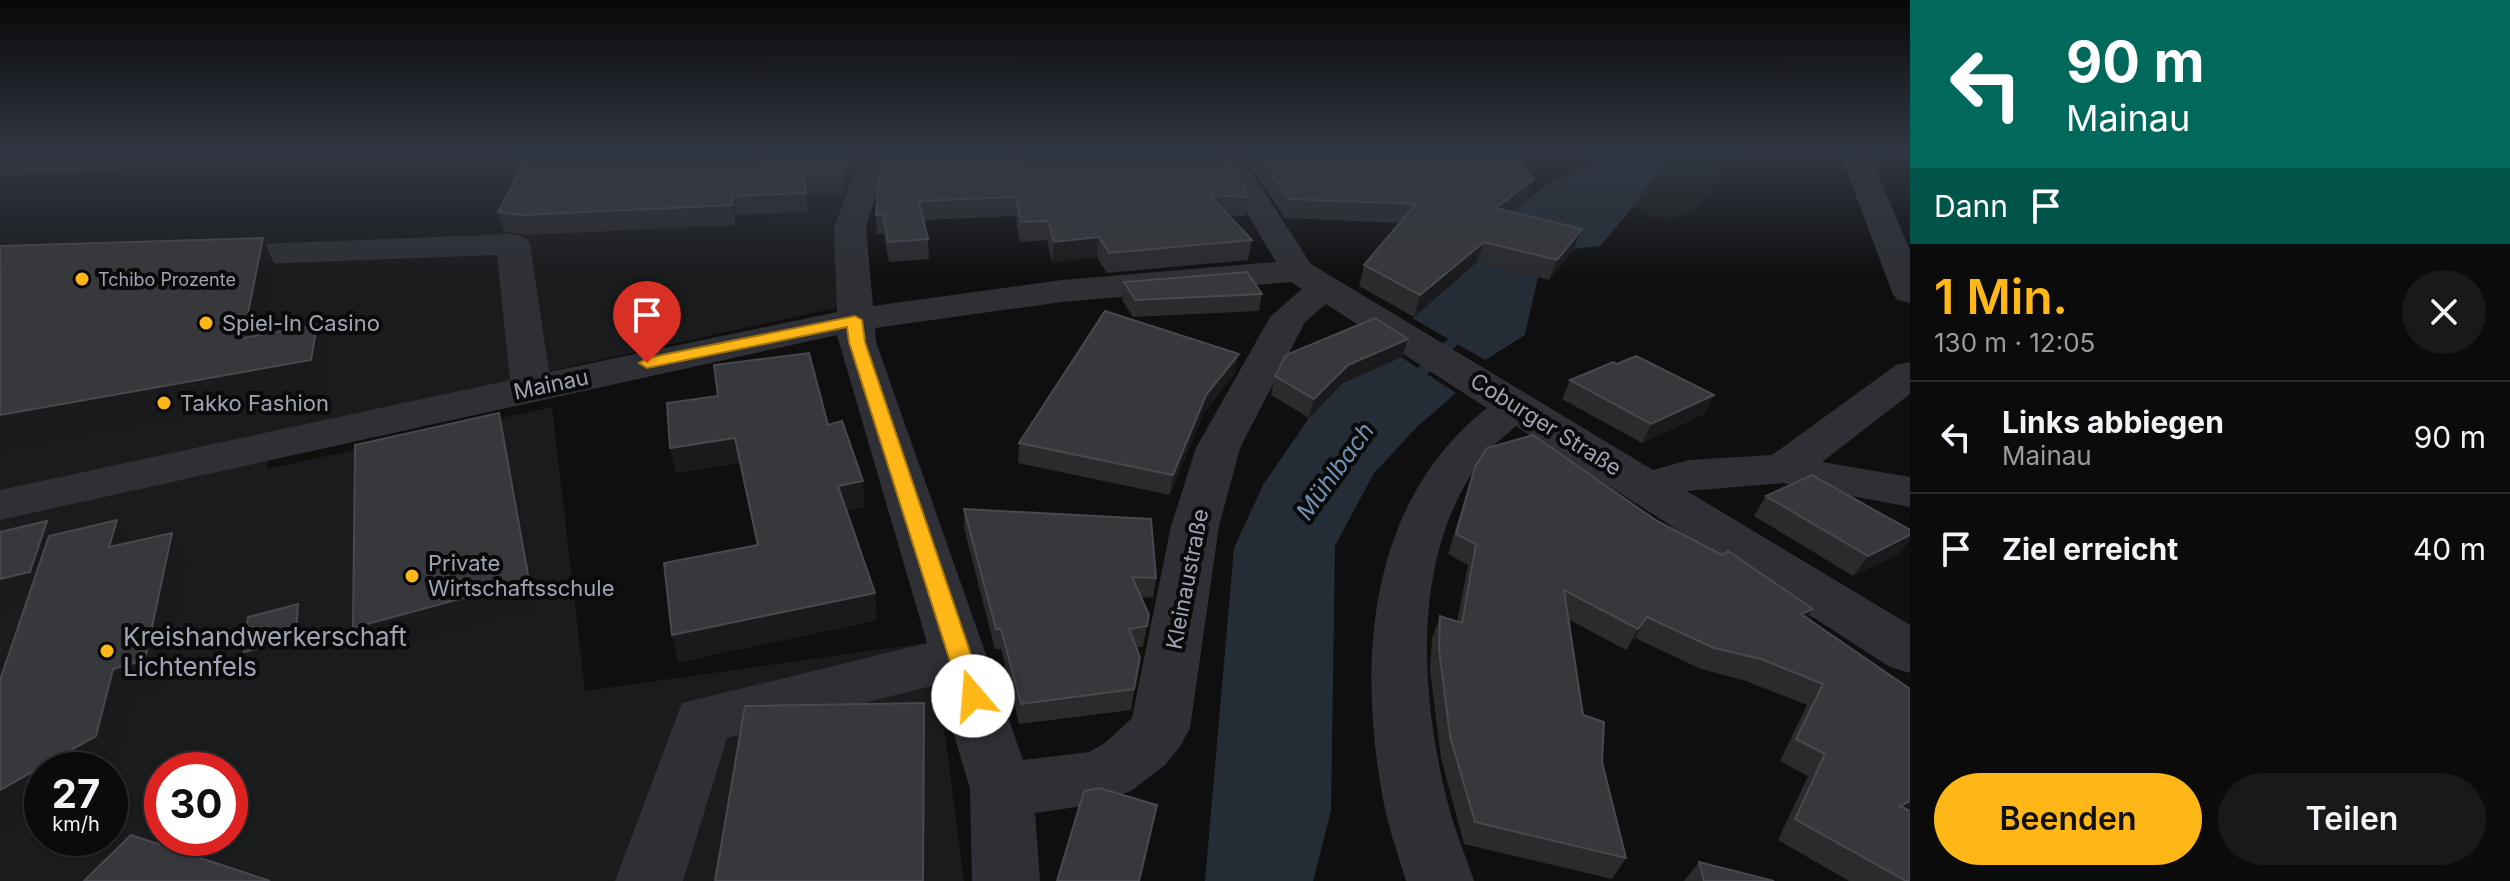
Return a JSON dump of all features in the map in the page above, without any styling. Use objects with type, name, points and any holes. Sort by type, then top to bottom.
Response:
[{"type":"street","points":[[862,194],[850,227],[857,342],[1002,789],[1006,881]]},
{"type":"street","name":"Coburger Straße","points":[[1253,194],[1312,280],[1910,652]]},
{"type":"street","points":[[1871,194],[1910,292]]},
{"type":"street","points":[[182,257],[513,244],[531,388]]},
{"type":"street","name":"Mainau","points":[[0,505],[855,320],[1047,292],[1312,280]]},
{"type":"street","name":"Kleinaustraße","points":[[1002,789],[1080,781],[1110,773],[1142,752],[1160,728],[1195,526],[1218,448],[1289,317],[1308,300],[1312,280]]},
{"type":"street","points":[[1783,469],[1910,374]]},
{"type":"street","points":[[1440,881],[1415,800],[1398,682],[1406,595],[1420,524],[1462,454],[1504,398]]},
{"type":"street","points":[[1649,488],[1689,474],[1783,469],[1910,492]]},
{"type":"street","points":[[649,881],[703,720],[960,657]]},
{"type":"shaded area","points":[[0,194],[861,194],[845,306],[269,433],[267,469],[552,407],[585,691],[933,642],[964,881],[0,881]]},
{"type":"shaded area","points":[[1642,194],[1708,194],[1690,212],[1678,217],[1647,215],[1634,206]]},
{"type":"water","points":[[1535,194],[1642,194],[1600,246],[1574,249],[1494,225]]},
{"type":"water","points":[[1477,262],[1538,277],[1525,335],[1485,360],[1412,318]]},
{"type":"water","points":[[1401,357],[1456,393],[1418,426],[1374,473],[1335,546],[1331,811],[1313,881],[1205,881],[1234,548],[1263,485],[1309,418],[1343,383]]},
{"type":"building","points":[[507,194],[778,194],[733,196],[732,205],[521,215],[498,212]]},
{"type":"building","points":[[878,194],[1247,194],[1249,197],[1209,195],[1252,240],[1109,253],[1099,237],[1054,242],[1048,221],[1021,222],[1016,197],[919,201],[928,239],[888,242],[883,214],[876,215]]},
{"type":"building","points":[[1286,194],[1514,194],[1496,208],[1582,229],[1557,260],[1484,242],[1420,295],[1364,265],[1416,204],[1289,199]]},
{"type":"building","points":[[263,238],[243,338],[317,325],[311,360],[0,415],[0,246]]},
{"type":"building","points":[[1247,272],[1262,294],[1135,300],[1124,282]]},
{"type":"building","points":[[1105,311],[1239,354],[1206,395],[1173,475],[1019,443]]},
{"type":"building","points":[[1375,318],[1408,339],[1348,365],[1314,399],[1275,376],[1286,355]]},
{"type":"building","points":[[809,353],[828,425],[842,421],[863,481],[838,486],[875,593],[672,635],[664,563],[758,545],[735,438],[670,448],[667,403],[718,396],[714,365]]},
{"type":"building","points":[[1636,356],[1714,395],[1651,424],[1570,380]]},
{"type":"building","points":[[499,413],[529,580],[353,628],[355,445]]},
{"type":"building","points":[[1533,435],[1657,521],[1722,555],[1728,551],[1813,609],[1801,614],[1910,689],[1910,801],[1900,806],[1910,811],[1910,881],[1795,819],[1825,754],[1796,739],[1823,684],[1761,659],[1714,648],[1647,617],[1638,629],[1564,590],[1583,715],[1604,722],[1602,762],[1626,858],[1475,822],[1450,736],[1439,649],[1440,616],[1462,623],[1476,544],[1456,534],[1475,467],[1487,448]]},
{"type":"building","points":[[1812,475],[1910,530],[1910,535],[1868,556],[1766,496]]},
{"type":"building","points":[[964,509],[1151,519],[1156,578],[1132,577],[1149,615],[1147,626],[1129,629],[1140,657],[1134,689],[1021,704],[1001,629],[996,629]]},
{"type":"building","name":"Kreishandwerkerschaft Lichtenfels","points":[[117,520],[109,547],[172,533],[145,660],[113,669],[96,736],[68,752],[24,752],[24,776],[0,790],[0,680],[49,536]]},
{"type":"building","points":[[47,521],[30,572],[0,579],[0,532]]},
{"type":"building","points":[[298,604],[296,639],[244,652],[248,617]]},
{"type":"building","points":[[924,703],[923,881],[715,881],[745,706]]},
{"type":"building","points":[[1099,788],[1157,805],[1139,881],[1057,881],[1084,791]]},
{"type":"building","points":[[131,835],[144,839],[144,856],[194,856],[270,881],[84,881],[110,856],[128,856],[128,838]]},
{"type":"building","points":[[1699,862],[1774,881],[1704,881]]},
{"type":"waterway","name":"Mühlbach","points":[[1412,381],[1465,330]]},
{"type":"place","name":"Tchibo Prozente","points":[[82,279]]},
{"type":"place","name":"Spiel-In Casino","points":[[206,323]]},
{"type":"place","name":"Takko Fashion","points":[[164,403]]},
{"type":"place","name":"Private Wirtschaftsschule","points":[[412,576]]},
{"type":"place","name":"Kreishandwerkerschaft Lichtenfels","points":[[107,651]]},
{"type":"route","points":[[647,363],[855,320],[857,342],[973,696]]}]
